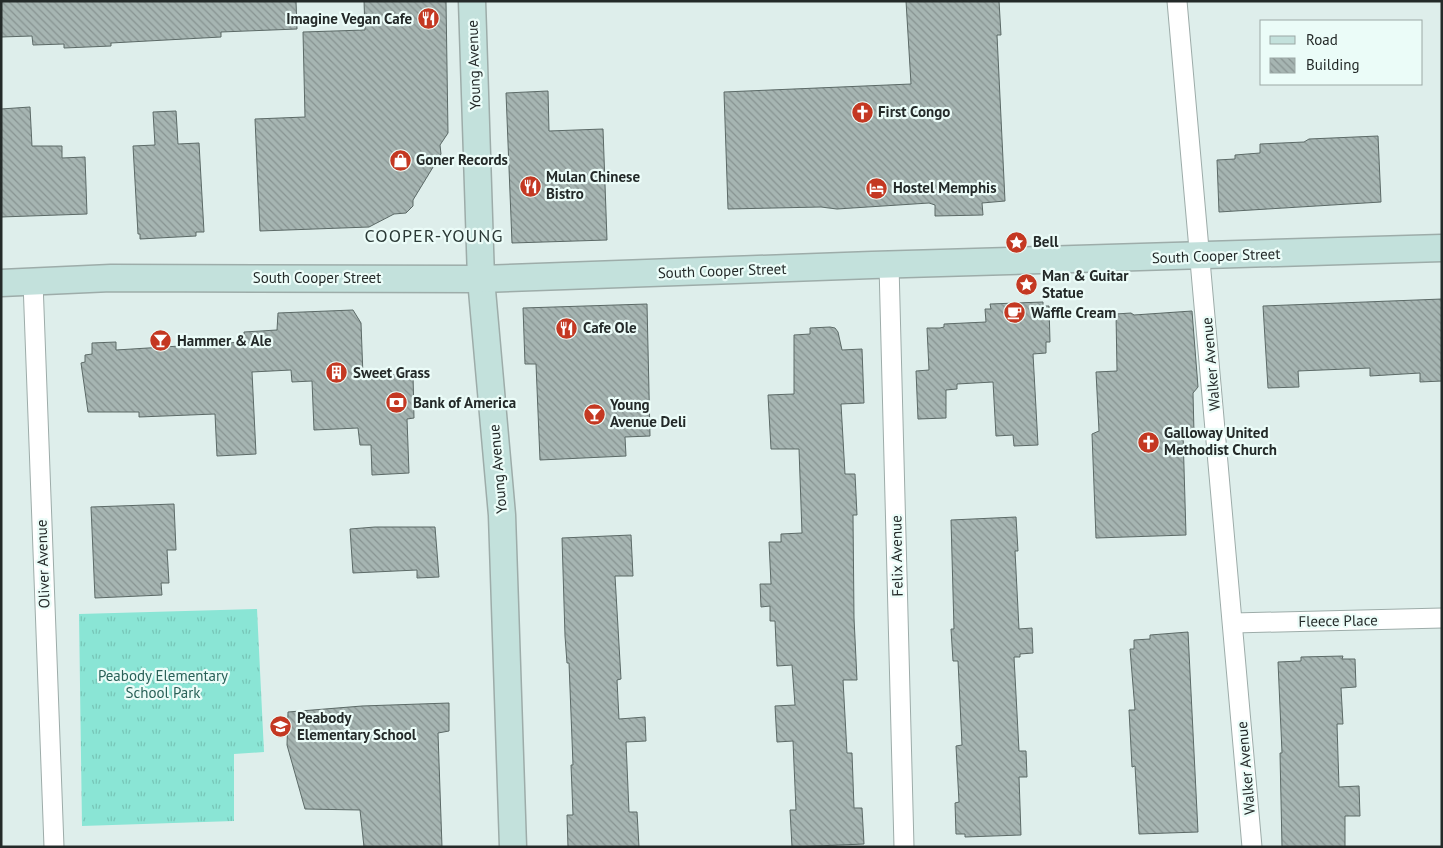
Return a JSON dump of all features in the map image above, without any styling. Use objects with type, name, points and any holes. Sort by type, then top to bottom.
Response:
[{"type":"main road","name":"Young Avenue","points":[[472,1],[481,279],[502,515],[513,847]]},
{"type":"main road","name":"South Cooper Street","points":[[1,283],[111,278],[481,279],[889,264],[1442,248]]},
{"type":"street","name":"Walker Avenue","points":[[1177,1],[1234,624],[1252,847]]},
{"type":"street","name":"Felix Avenue","points":[[889,264],[904,847]]},
{"type":"street","name":"Oliver Avenue","points":[[33,282],[54,847]]},
{"type":"street","name":"Fleece Place","points":[[1234,624],[1442,618]]},
{"type":"green space","name":"Peabody Elementary School Park","points":[[257,609],[264,752],[234,754],[234,821],[82,826],[79,614]]},
{"type":"building","points":[[1,1],[296,1],[297,29],[221,32],[221,37],[111,43],[111,46],[64,48],[64,44],[33,45],[32,36],[1,37]]},
{"type":"building","points":[[364,1],[446,1],[448,133],[440,145],[441,154],[413,200],[413,206],[406,213],[394,214],[369,227],[260,231],[255,119],[305,117],[303,32],[365,30]]},
{"type":"building","name":"First Congo","points":[[906,1],[999,1],[1001,35],[997,35],[1005,201],[982,203],[983,215],[935,216],[935,205],[929,203],[837,209],[821,207],[728,209],[724,92],[911,84]]},
{"type":"building","points":[[548,91],[549,131],[603,129],[607,240],[512,243],[506,93]]},
{"type":"building","points":[[30,107],[32,146],[62,146],[62,158],[85,157],[87,214],[1,217],[1,109]]},
{"type":"building","points":[[176,111],[178,144],[199,143],[204,232],[196,232],[196,236],[140,239],[140,234],[138,234],[133,146],[155,145],[153,112]]},
{"type":"building","points":[[1378,136],[1381,202],[1219,212],[1217,160],[1235,159],[1235,155],[1260,153],[1260,144],[1304,142],[1309,139]]},
{"type":"building","points":[[1442,299],[1442,381],[1420,382],[1420,373],[1370,376],[1370,368],[1298,371],[1299,387],[1268,388],[1263,306]]},
{"type":"building","points":[[1043,302],[1043,306],[1049,306],[1050,342],[1046,342],[1046,353],[1033,354],[1038,445],[1014,446],[1013,435],[996,436],[993,382],[957,384],[957,389],[946,390],[946,418],[918,419],[916,371],[929,370],[927,328],[940,328],[944,327],[944,324],[986,322],[985,309],[991,309],[990,304]]},
{"type":"building","points":[[647,304],[650,436],[625,437],[626,456],[540,460],[536,364],[525,364],[523,308]]},
{"type":"building","points":[[353,310],[361,323],[363,376],[413,374],[414,418],[407,419],[409,473],[372,475],[371,445],[360,445],[358,428],[314,430],[312,381],[292,382],[291,370],[252,372],[256,454],[217,456],[215,414],[139,417],[139,412],[88,412],[81,363],[85,362],[85,355],[92,354],[92,343],[116,342],[116,350],[244,342],[244,332],[277,330],[278,313]]},
{"type":"building","name":"Galloway United Methodist Church","points":[[1192,311],[1198,387],[1193,393],[1194,433],[1183,433],[1186,535],[1096,538],[1092,434],[1099,431],[1096,372],[1117,371],[1116,314],[1131,313],[1134,315]]},
{"type":"building","points":[[810,328],[835,328],[838,332],[842,350],[862,349],[864,403],[841,404],[845,474],[855,474],[857,515],[853,515],[857,680],[843,680],[847,753],[852,753],[854,808],[862,808],[864,844],[792,847],[790,810],[796,810],[793,741],[777,742],[775,706],[795,705],[792,665],[777,666],[775,621],[770,621],[770,606],[761,607],[760,584],[771,584],[769,542],[781,542],[781,534],[802,533],[799,449],[771,449],[768,395],[794,394],[794,335],[810,334]]},
{"type":"building","points":[[174,504],[176,550],[167,550],[169,583],[161,583],[162,595],[95,598],[91,507]]},
{"type":"building","points":[[1016,517],[1018,551],[1015,551],[1019,629],[1032,628],[1033,653],[1020,654],[1020,657],[1014,657],[1019,751],[1026,751],[1027,777],[1019,777],[1021,835],[965,837],[965,834],[956,834],[955,803],[959,802],[956,746],[962,745],[958,661],[953,661],[951,629],[954,629],[951,520]]},
{"type":"building","points":[[435,527],[439,577],[417,578],[417,570],[353,573],[350,529]]},
{"type":"building","points":[[631,535],[633,576],[615,576],[621,679],[617,680],[619,719],[645,717],[646,741],[626,742],[629,812],[637,812],[639,847],[568,847],[567,815],[573,815],[571,765],[573,765],[569,663],[567,663],[565,636],[562,538]]},
{"type":"building","points":[[1188,632],[1198,832],[1139,834],[1135,766],[1132,767],[1129,710],[1135,710],[1130,649],[1134,649],[1134,640],[1150,639],[1150,635]]},
{"type":"building","points":[[1343,656],[1342,659],[1355,659],[1356,687],[1341,688],[1343,724],[1337,724],[1339,787],[1359,786],[1360,816],[1345,816],[1345,847],[1282,847],[1280,753],[1282,753],[1278,662],[1301,661],[1301,657]]},
{"type":"building","name":"Peabody Elementary School","points":[[449,703],[449,731],[438,733],[442,847],[364,847],[360,810],[305,809],[287,745],[288,712],[362,706]]},
{"type":"place","name":"Imagine Vegan Cafe","points":[[428,19]]},
{"type":"place","name":"First Congo","points":[[862,112]]},
{"type":"place","name":"Goner Records","points":[[400,160]]},
{"type":"place","name":"Mulan Chinese Bistro","points":[[530,186]]},
{"type":"place","name":"Hostel Memphis","points":[[877,188]]},
{"type":"place","name":"Bell","points":[[1017,242]]},
{"type":"place","name":"Man & Guitar Statue","points":[[1026,285]]},
{"type":"place","name":"Waffle Cream","points":[[1015,313]]},
{"type":"place","name":"Cafe Ole","points":[[567,328]]},
{"type":"place","name":"Hammer & Ale","points":[[161,341]]},
{"type":"place","name":"Sweet Grass","points":[[337,373]]},
{"type":"place","name":"Bank of America","points":[[397,403]]},
{"type":"place","name":"Young Avenue Deli","points":[[594,414]]},
{"type":"place","name":"Galloway United Methodist Church","points":[[1148,442]]},
{"type":"place","name":"Peabody Elementary School","points":[[281,727]]},
{"type":"district","name":"COOPER-YOUNG","points":[[434,236]]}]
